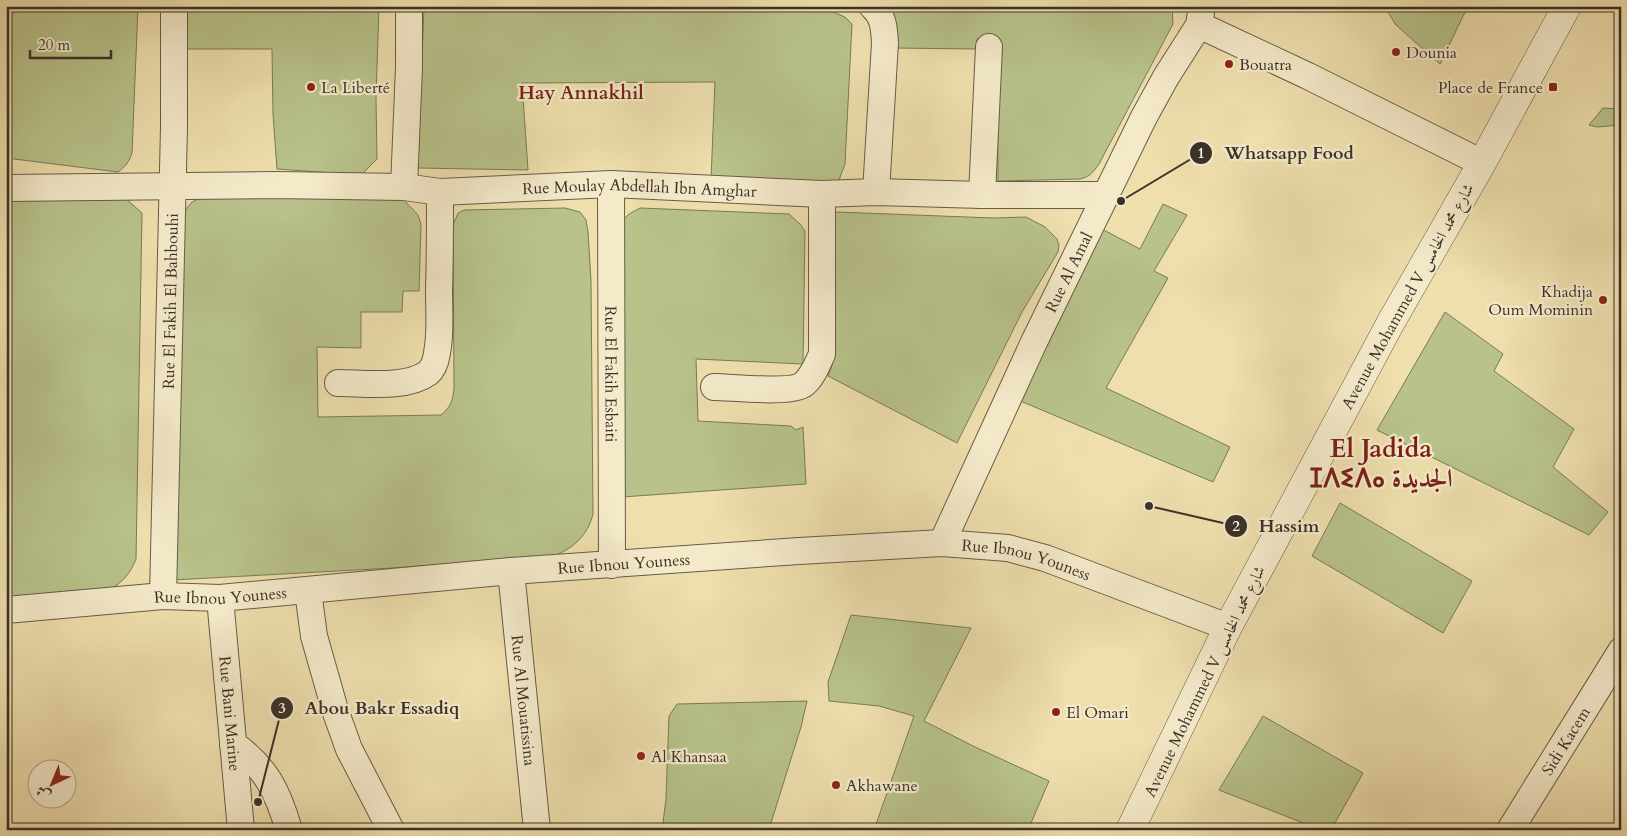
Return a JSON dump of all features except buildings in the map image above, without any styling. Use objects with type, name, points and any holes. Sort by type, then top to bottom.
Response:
[{"type":"street","name":"Rue El Fakih El Bahbouhi","points":[[163,596],[174,126],[174,6]]},
{"type":"street","points":[[404,187],[409,67],[409,6]]},
{"type":"street","points":[[872,6],[880,14],[883,22],[885,43],[876,192]]},
{"type":"street","name":"Avenue Mohammed V شارع محمد الخامس","points":[[1130,830],[1228,627],[1391,322],[1482,163],[1567,6]]},
{"type":"street","points":[[1201,16],[1308,76],[1482,163]]},
{"type":"street","name":"Rue Al Amal","points":[[942,543],[1034,342],[1144,117],[1201,16]]},
{"type":"street","points":[[982,196],[989,47]]},
{"type":"street","name":"Rue Moulay Abdellah Ibn Amghar","points":[[6,188],[277,185],[404,187],[440,192],[611,184],[822,194],[876,192],[982,196],[1107,195]]},
{"type":"street","name":"Rue El Fakih Esbaiti","points":[[611,184],[612,565]]},
{"type":"street","points":[[338,383],[395,384],[423,377],[431,371],[435,364],[438,352],[439,321],[440,192]]},
{"type":"street","points":[[714,387],[791,388],[802,386],[812,375],[822,354],[822,194]]},
{"type":"street","name":"Rue Ibnou Youness","points":[[6,610],[163,596],[220,598],[511,571],[942,543],[1008,548],[1045,558],[1228,627]]},
{"type":"street","name":"Rue Al Mouatissina","points":[[511,571],[537,830]]},
{"type":"street","points":[[308,591],[314,636],[335,710],[349,749],[391,830]]},
{"type":"street","name":"Rue Bani Marine","points":[[220,598],[241,830]]},
{"type":"street","name":"Sidi Kacem","points":[[1510,830],[1621,651]]},
{"type":"street","points":[[233,744],[248,755],[271,782],[281,802],[290,830]]},
{"type":"green space","points":[[6,6],[138,6],[132,153],[130,159],[118,172],[6,158]]},
{"type":"green space","points":[[179,6],[379,6],[376,99],[377,159],[361,175],[277,169],[273,114],[272,49],[179,49]]},
{"type":"green space","points":[[424,6],[762,6],[833,12],[845,17],[852,24],[845,164],[839,180],[829,184],[711,179],[715,82],[522,83],[528,170],[418,168]]},
{"type":"green space","points":[[890,6],[1172,6],[1173,24],[1099,164],[1091,174],[1080,179],[998,181],[997,38],[977,39],[977,49],[892,48]]},
{"type":"green space","points":[[1384,6],[1457,6],[1466,10],[1440,64],[1396,25]]},
{"type":"green space","points":[[1603,108],[1618,109],[1621,113],[1621,125],[1597,127],[1589,125]]},
{"type":"green space","points":[[206,195],[403,199],[418,215],[421,224],[419,291],[403,291],[402,312],[361,312],[361,348],[317,347],[318,417],[441,415],[449,406],[454,388],[453,225],[458,213],[464,210],[565,208],[580,212],[586,220],[588,232],[591,281],[593,514],[591,522],[579,540],[553,556],[392,568],[173,580],[180,216],[192,202]]},
{"type":"green space","points":[[6,197],[125,198],[142,213],[136,559],[126,577],[109,590],[6,598]]},
{"type":"green space","points":[[1163,204],[1187,215],[1154,271],[1168,278],[1106,388],[1230,447],[1213,482],[1018,400],[1098,227],[1140,249]]},
{"type":"green space","points":[[640,208],[789,214],[805,231],[803,364],[696,359],[698,421],[791,426],[796,430],[803,427],[806,484],[622,497],[624,219]]},
{"type":"green space","points":[[837,212],[993,218],[1026,217],[1045,227],[1057,239],[1059,245],[1058,252],[1022,312],[957,443],[828,376],[832,365],[830,256],[833,215]]},
{"type":"green space","points":[[1445,312],[1503,354],[1494,371],[1574,429],[1553,467],[1608,512],[1589,535],[1377,430]]},
{"type":"green space","points":[[1340,503],[1472,581],[1443,633],[1312,556]]},
{"type":"green space","points":[[851,615],[971,628],[924,721],[1049,781],[1028,830],[874,830],[914,716],[879,706],[829,701],[828,682]]},
{"type":"green space","points":[[807,701],[801,727],[769,829],[662,830],[666,799],[669,716],[677,704]]},
{"type":"green space","points":[[1263,716],[1363,773],[1331,830],[1321,830],[1219,790]]},
{"type":"place","name":"Dounia","points":[[1396,52]]},
{"type":"place","name":"Bouatra","points":[[1229,64]]},
{"type":"place","name":"La Liberté","points":[[311,87]]},
{"type":"place","name":"Place de France","points":[[1553,87]]},
{"type":"place","name":"Whatsapp Food","points":[[1121,201]]},
{"type":"place","name":"Khadija Oum Mominin","points":[[1603,300]]},
{"type":"place","name":"Hassim","points":[[1149,506]]},
{"type":"place","name":"El Omari","points":[[1056,712]]},
{"type":"place","name":"Al Khansaa","points":[[641,756]]},
{"type":"place","name":"Akhawane","points":[[836,785]]},
{"type":"place","name":"Abou Bakr Essadiq","points":[[258,802]]},
{"type":"district","name":"Hay Annakhil","points":[[581,92]]},
{"type":"district","name":"El Jadida ⵊⴷⵉⴷⴰ الجديدة","points":[[1381,462]]}]
